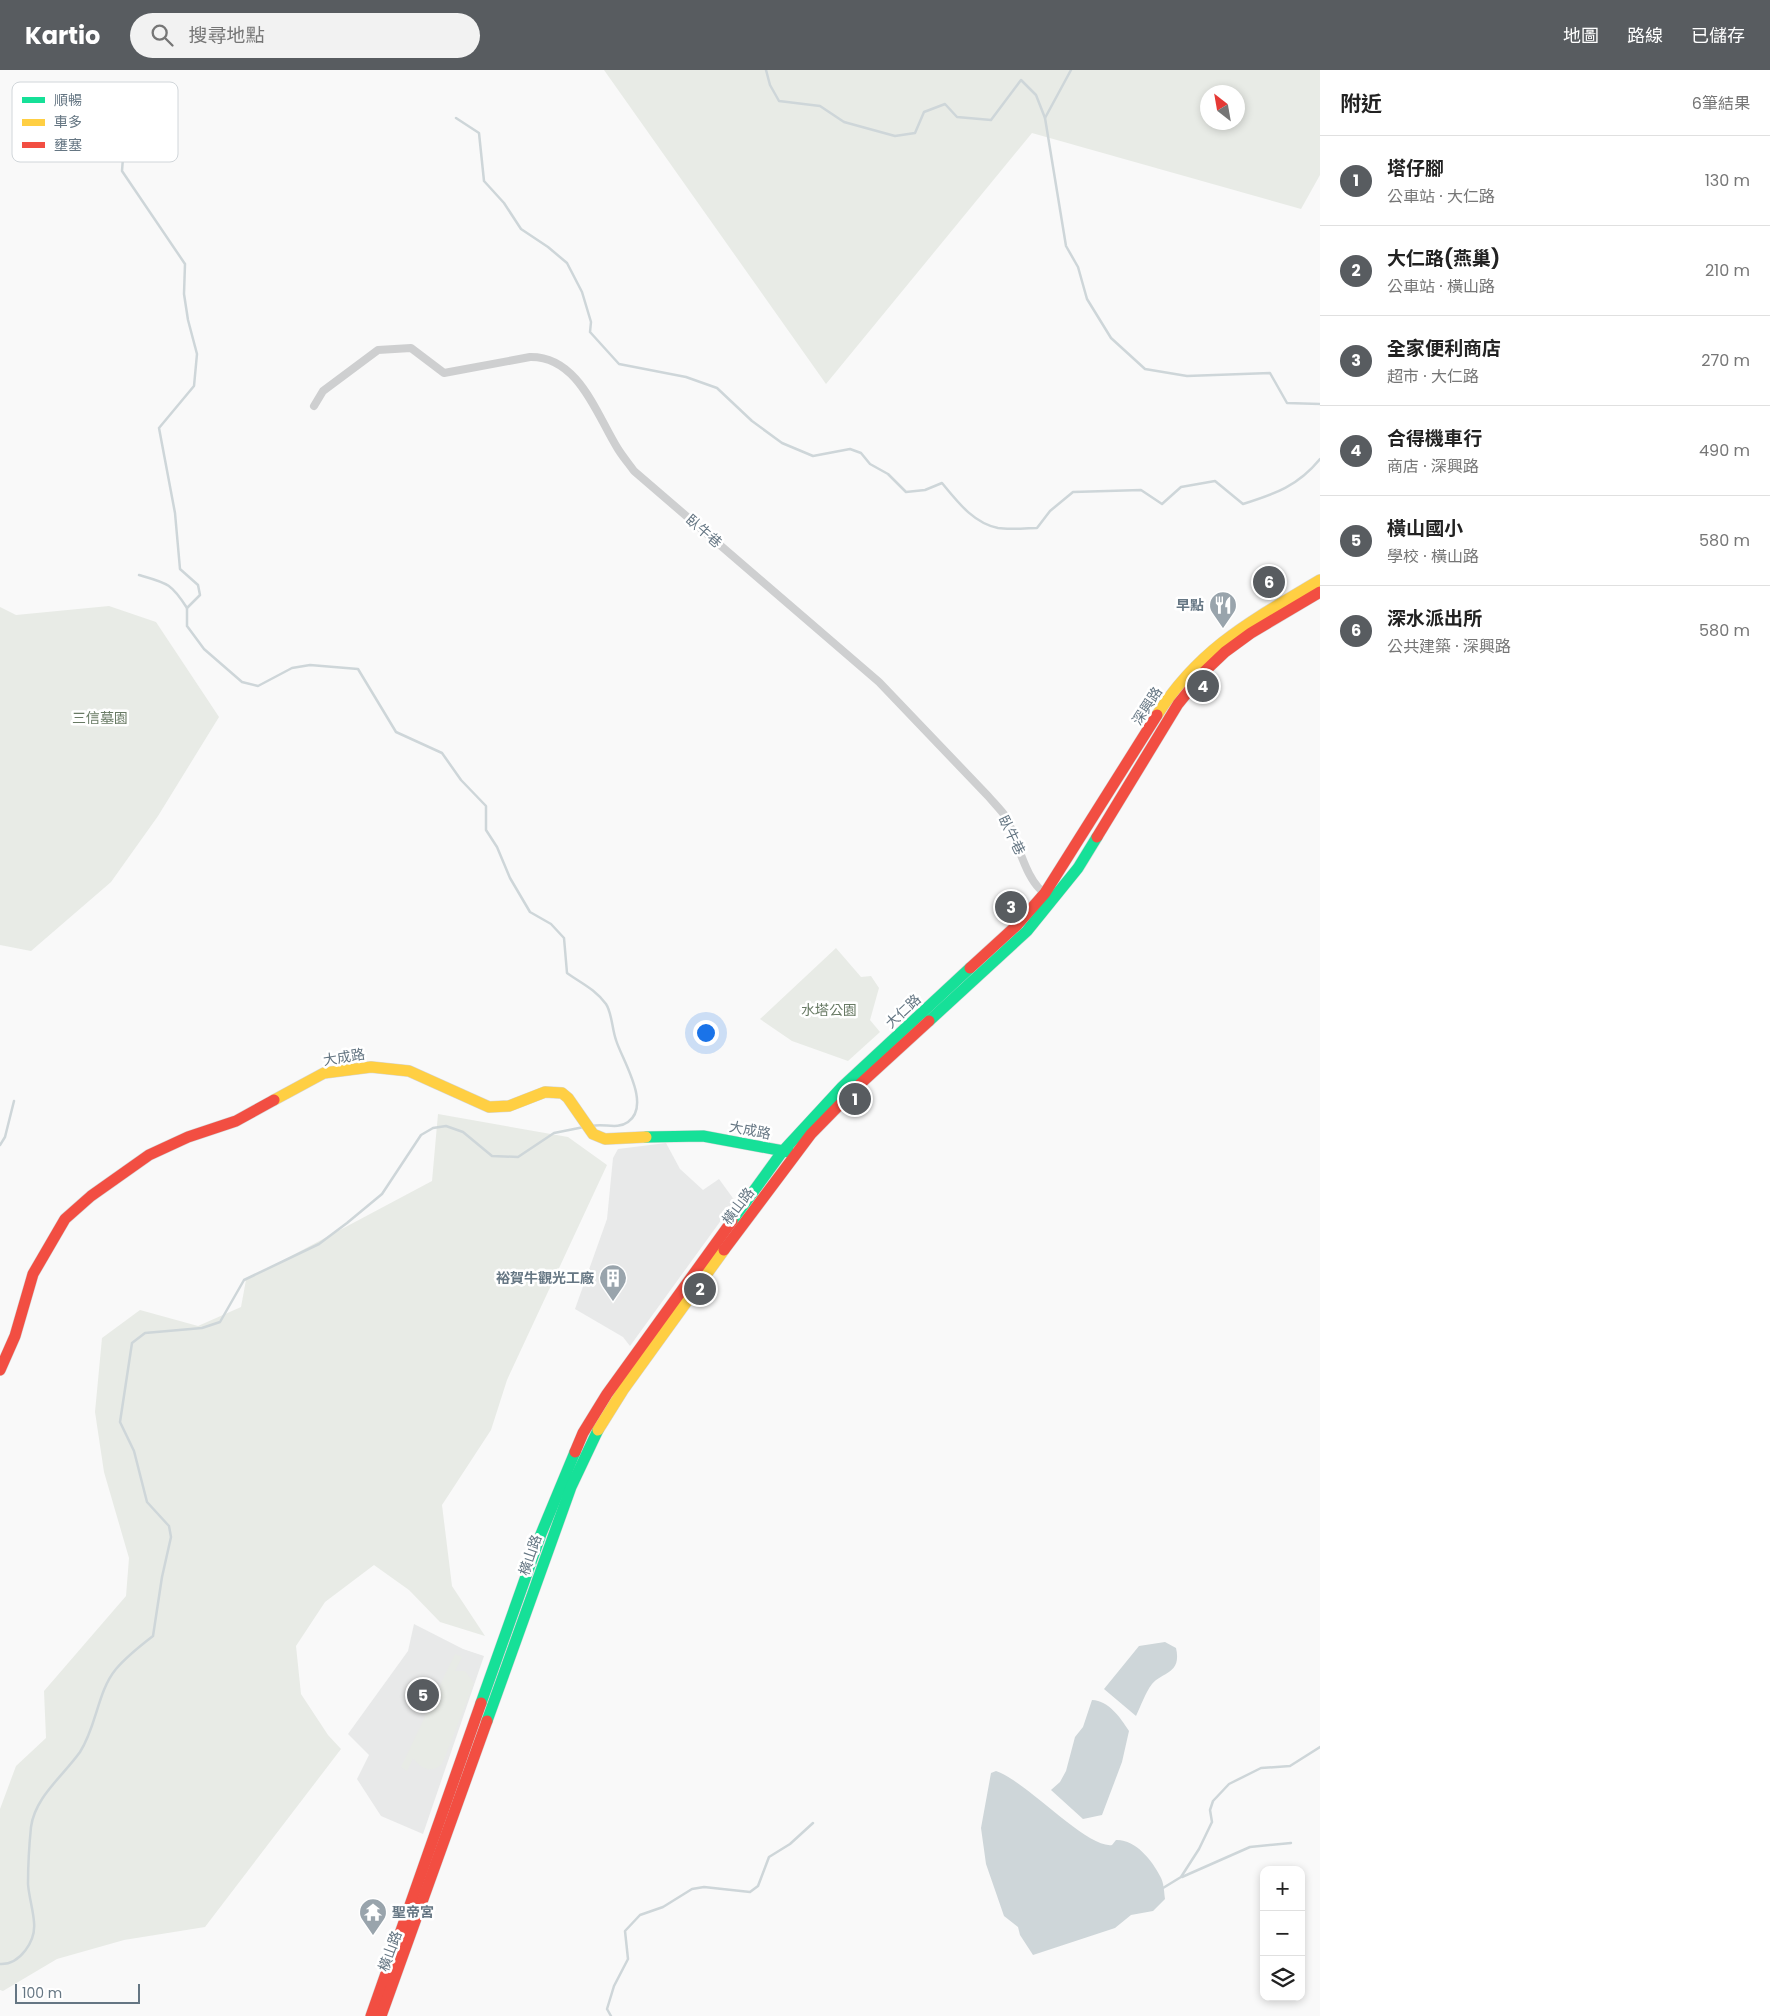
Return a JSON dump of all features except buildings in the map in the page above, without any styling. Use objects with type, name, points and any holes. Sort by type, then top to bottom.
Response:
[{"type":"main road","name":"深興路","points":[[1045,893],[1167,700],[1188,674],[1231,634],[1320,580]]},
{"type":"main road","name":"深興路","points":[[1058,896],[1078,868],[1178,704],[1196,680],[1213,662],[1238,642],[1320,592]]},
{"type":"main road","name":"大仁路","points":[[782,1152],[842,1087],[1009,932],[1045,893]]},
{"type":"main road","name":"大仁路","points":[[798,1152],[811,1134],[859,1085],[1027,931],[1058,896]]},
{"type":"main road","name":"大成路","points":[[0,1370],[15,1336],[32,1274],[65,1219],[91,1196],[149,1155],[188,1137],[236,1121],[324,1073],[371,1067],[420,1074],[489,1107],[509,1106],[545,1092],[562,1093],[568,1098],[593,1134],[605,1139],[674,1135],[703,1136],[782,1152],[798,1152]]},
{"type":"main road","name":"橫山路","points":[[371,2016],[541,1534],[583,1433],[607,1394],[664,1312],[782,1152]]},
{"type":"main road","name":"橫山路","points":[[382,2016],[552,1537],[571,1486],[595,1434],[622,1390],[672,1319],[798,1152]]},
{"type":"street","name":"臥牛巷","points":[[314,406],[323,391],[378,350],[411,348],[444,373],[540,356],[560,366],[584,388],[619,450],[634,471],[879,682],[988,796],[1005,816],[1029,873],[1045,893]]},
{"type":"street","points":[[1045,893],[1058,896]]},
{"type":"shaded area","points":[[666,1143],[680,1169],[703,1190],[719,1179],[735,1201],[630,1346],[623,1337],[575,1309],[607,1219],[613,1158],[618,1149]]},
{"type":"shaded area","points":[[414,1624],[463,1649],[484,1656],[423,1834],[381,1816],[357,1779],[369,1755],[348,1734],[408,1651]]},
{"type":"shaded area","points":[[1165,1642],[1176,1648],[1176,1663],[1174,1668],[1152,1684],[1136,1716],[1104,1689],[1139,1646]]},
{"type":"shaded area","points":[[1092,1700],[1104,1703],[1109,1707],[1118,1715],[1129,1731],[1122,1762],[1102,1815],[1083,1819],[1051,1790],[1060,1782],[1066,1771],[1075,1737],[1083,1727]]},
{"type":"shaded area","points":[[996,1771],[1023,1787],[1088,1837],[1101,1843],[1112,1845],[1116,1840],[1123,1841],[1136,1847],[1148,1857],[1157,1870],[1164,1887],[1165,1899],[1153,1911],[1131,1915],[1115,1928],[1033,1955],[1020,1935],[1018,1927],[1004,1916],[986,1864],[981,1828],[991,1773]]},
{"type":"green space","points":[[604,70],[1320,70],[1320,175],[1301,209],[1032,133],[826,384]]},
{"type":"green space","name":"三信墓園","points":[[109,606],[156,622],[219,717],[158,816],[111,882],[31,951],[0,945],[0,607],[16,615]]},
{"type":"green space","name":"水塔公園","points":[[836,948],[861,977],[871,976],[879,988],[870,1020],[880,1032],[848,1061],[792,1041],[760,1019]]},
{"type":"green space","points":[[438,1114],[568,1137],[607,1165],[507,1380],[491,1430],[442,1505],[452,1586],[485,1636],[440,1622],[409,1590],[374,1565],[325,1602],[296,1646],[301,1694],[328,1735],[341,1749],[205,1927],[124,1940],[57,1959],[3,1991],[0,1990],[0,1809],[16,1766],[46,1738],[44,1691],[126,1596],[129,1558],[104,1472],[95,1412],[102,1338],[140,1310],[198,1326],[241,1307],[246,1280],[432,1181]]},
{"type":"green space","points":[[455,1654],[462,1657],[455,1671],[465,1671],[474,1683],[442,1764],[434,1769],[430,1769],[422,1767],[413,1758],[407,1771],[401,1767]]},
{"type":"waterway","points":[[766,70],[770,85],[779,101],[820,106],[844,122],[895,136],[915,133],[924,112],[945,104],[957,117],[991,120],[1021,80],[1036,95],[1045,118]]},
{"type":"waterway","points":[[1071,70],[1045,118],[1066,246],[1078,267],[1087,299],[1111,338],[1145,369],[1187,376],[1270,373],[1287,403],[1320,404]]},
{"type":"waterway","points":[[456,118],[479,133],[484,181],[504,203],[521,229],[548,247],[567,263],[582,292],[591,322],[590,332],[619,364],[686,377],[717,388],[752,421],[782,443],[813,456],[850,449],[861,453],[870,464],[888,474],[906,492],[925,490],[942,483],[973,516],[989,525],[1012,529],[1037,528],[1050,511],[1073,492],[1141,490],[1162,504],[1181,487],[1215,481],[1243,504],[1285,488],[1303,476],[1320,459]]},
{"type":"waterway","points":[[123,162],[122,171],[185,264],[184,294],[188,320],[197,354],[194,386],[159,428],[175,513],[180,569],[198,585],[200,595],[187,608],[187,626],[204,649],[242,682],[258,686],[292,668],[310,665],[358,669],[396,732],[442,753],[461,780],[486,806],[486,830],[497,847],[510,878],[530,912],[551,924],[564,938],[567,973],[593,990],[606,1004],[611,1016],[616,1040],[633,1082],[637,1105],[635,1114],[628,1122],[619,1126],[592,1126]]},
{"type":"waterway","points":[[139,575],[168,585],[177,593],[187,608]]},
{"type":"waterway","points":[[0,1145],[5,1137],[14,1101]]},
{"type":"waterway","points":[[0,1964],[14,1961],[20,1956],[29,1944],[34,1929],[28,1884],[28,1863],[31,1827],[38,1806],[86,1742],[105,1688],[116,1669],[138,1647],[153,1636],[162,1577],[171,1537],[169,1526],[147,1502],[134,1451],[120,1422],[132,1343],[145,1333],[202,1328],[220,1322],[244,1280],[319,1244],[347,1223],[382,1194],[421,1135],[433,1128],[446,1126],[463,1132],[492,1156],[518,1157],[554,1133],[584,1127]]},
{"type":"waterway","points":[[1163,1888],[1181,1877],[1199,1849],[1212,1822],[1210,1810],[1213,1801],[1229,1784],[1261,1768],[1290,1766],[1320,1747]]},
{"type":"waterway","points":[[611,2016],[607,2009],[614,1986],[628,1959],[625,1931],[640,1915],[663,1907],[692,1889],[704,1887],[750,1892],[758,1886],[769,1857],[790,1844],[813,1823]]},
{"type":"waterway","points":[[1182,1877],[1250,1847],[1291,1843]]},
{"type":"traffic: fast","points":[[929,1021],[1027,931],[1078,868],[1097,837]]},
{"type":"traffic: fast","points":[[732,1221],[782,1152],[842,1087],[970,968]]},
{"type":"traffic: fast","points":[[646,1137],[703,1136],[789,1152]]},
{"type":"traffic: fast","points":[[487,1721],[571,1487],[598,1430]]},
{"type":"traffic: fast","points":[[481,1703],[541,1534],[575,1452]]},
{"type":"traffic: slow","points":[[1157,715],[1191,671],[1210,653],[1250,622],[1320,580]]},
{"type":"traffic: slow","points":[[274,1100],[324,1073],[371,1067],[409,1071],[489,1107],[509,1106],[545,1092],[562,1093],[568,1098],[593,1134],[605,1139],[646,1137]]},
{"type":"traffic: slow","points":[[598,1430],[623,1390],[724,1250]]},
{"type":"traffic: jam","points":[[1097,837],[1178,704],[1204,672],[1225,652],[1251,633],[1320,592]]},
{"type":"traffic: jam","points":[[970,968],[1016,926],[1045,893],[1157,715]]},
{"type":"traffic: jam","points":[[724,1250],[811,1134],[859,1085],[929,1021]]},
{"type":"traffic: jam","points":[[0,1370],[15,1336],[33,1274],[65,1219],[91,1196],[149,1155],[188,1137],[236,1121],[274,1100]]},
{"type":"traffic: jam","points":[[575,1452],[583,1433],[607,1394],[732,1221]]},
{"type":"traffic: jam","points":[[371,2016],[481,1703]]},
{"type":"traffic: jam","points":[[381,2016],[487,1721]]},
{"type":"place","name":"深水派出所","points":[[1269,582]]},
{"type":"place","name":"早點","points":[[1223,629]]},
{"type":"place","name":"合得機車行","points":[[1203,686]]},
{"type":"place","name":"全家便利商店","points":[[1011,907]]},
{"type":"place","name":"塔仔腳","points":[[855,1099]]},
{"type":"place","name":"大仁路(燕巢)","points":[[700,1289]]},
{"type":"place","name":"裕賀牛觀光工廠","points":[[613,1302]]},
{"type":"place","name":"橫山國小","points":[[423,1695]]},
{"type":"place","name":"聖帝宮","points":[[373,1936]]}]
